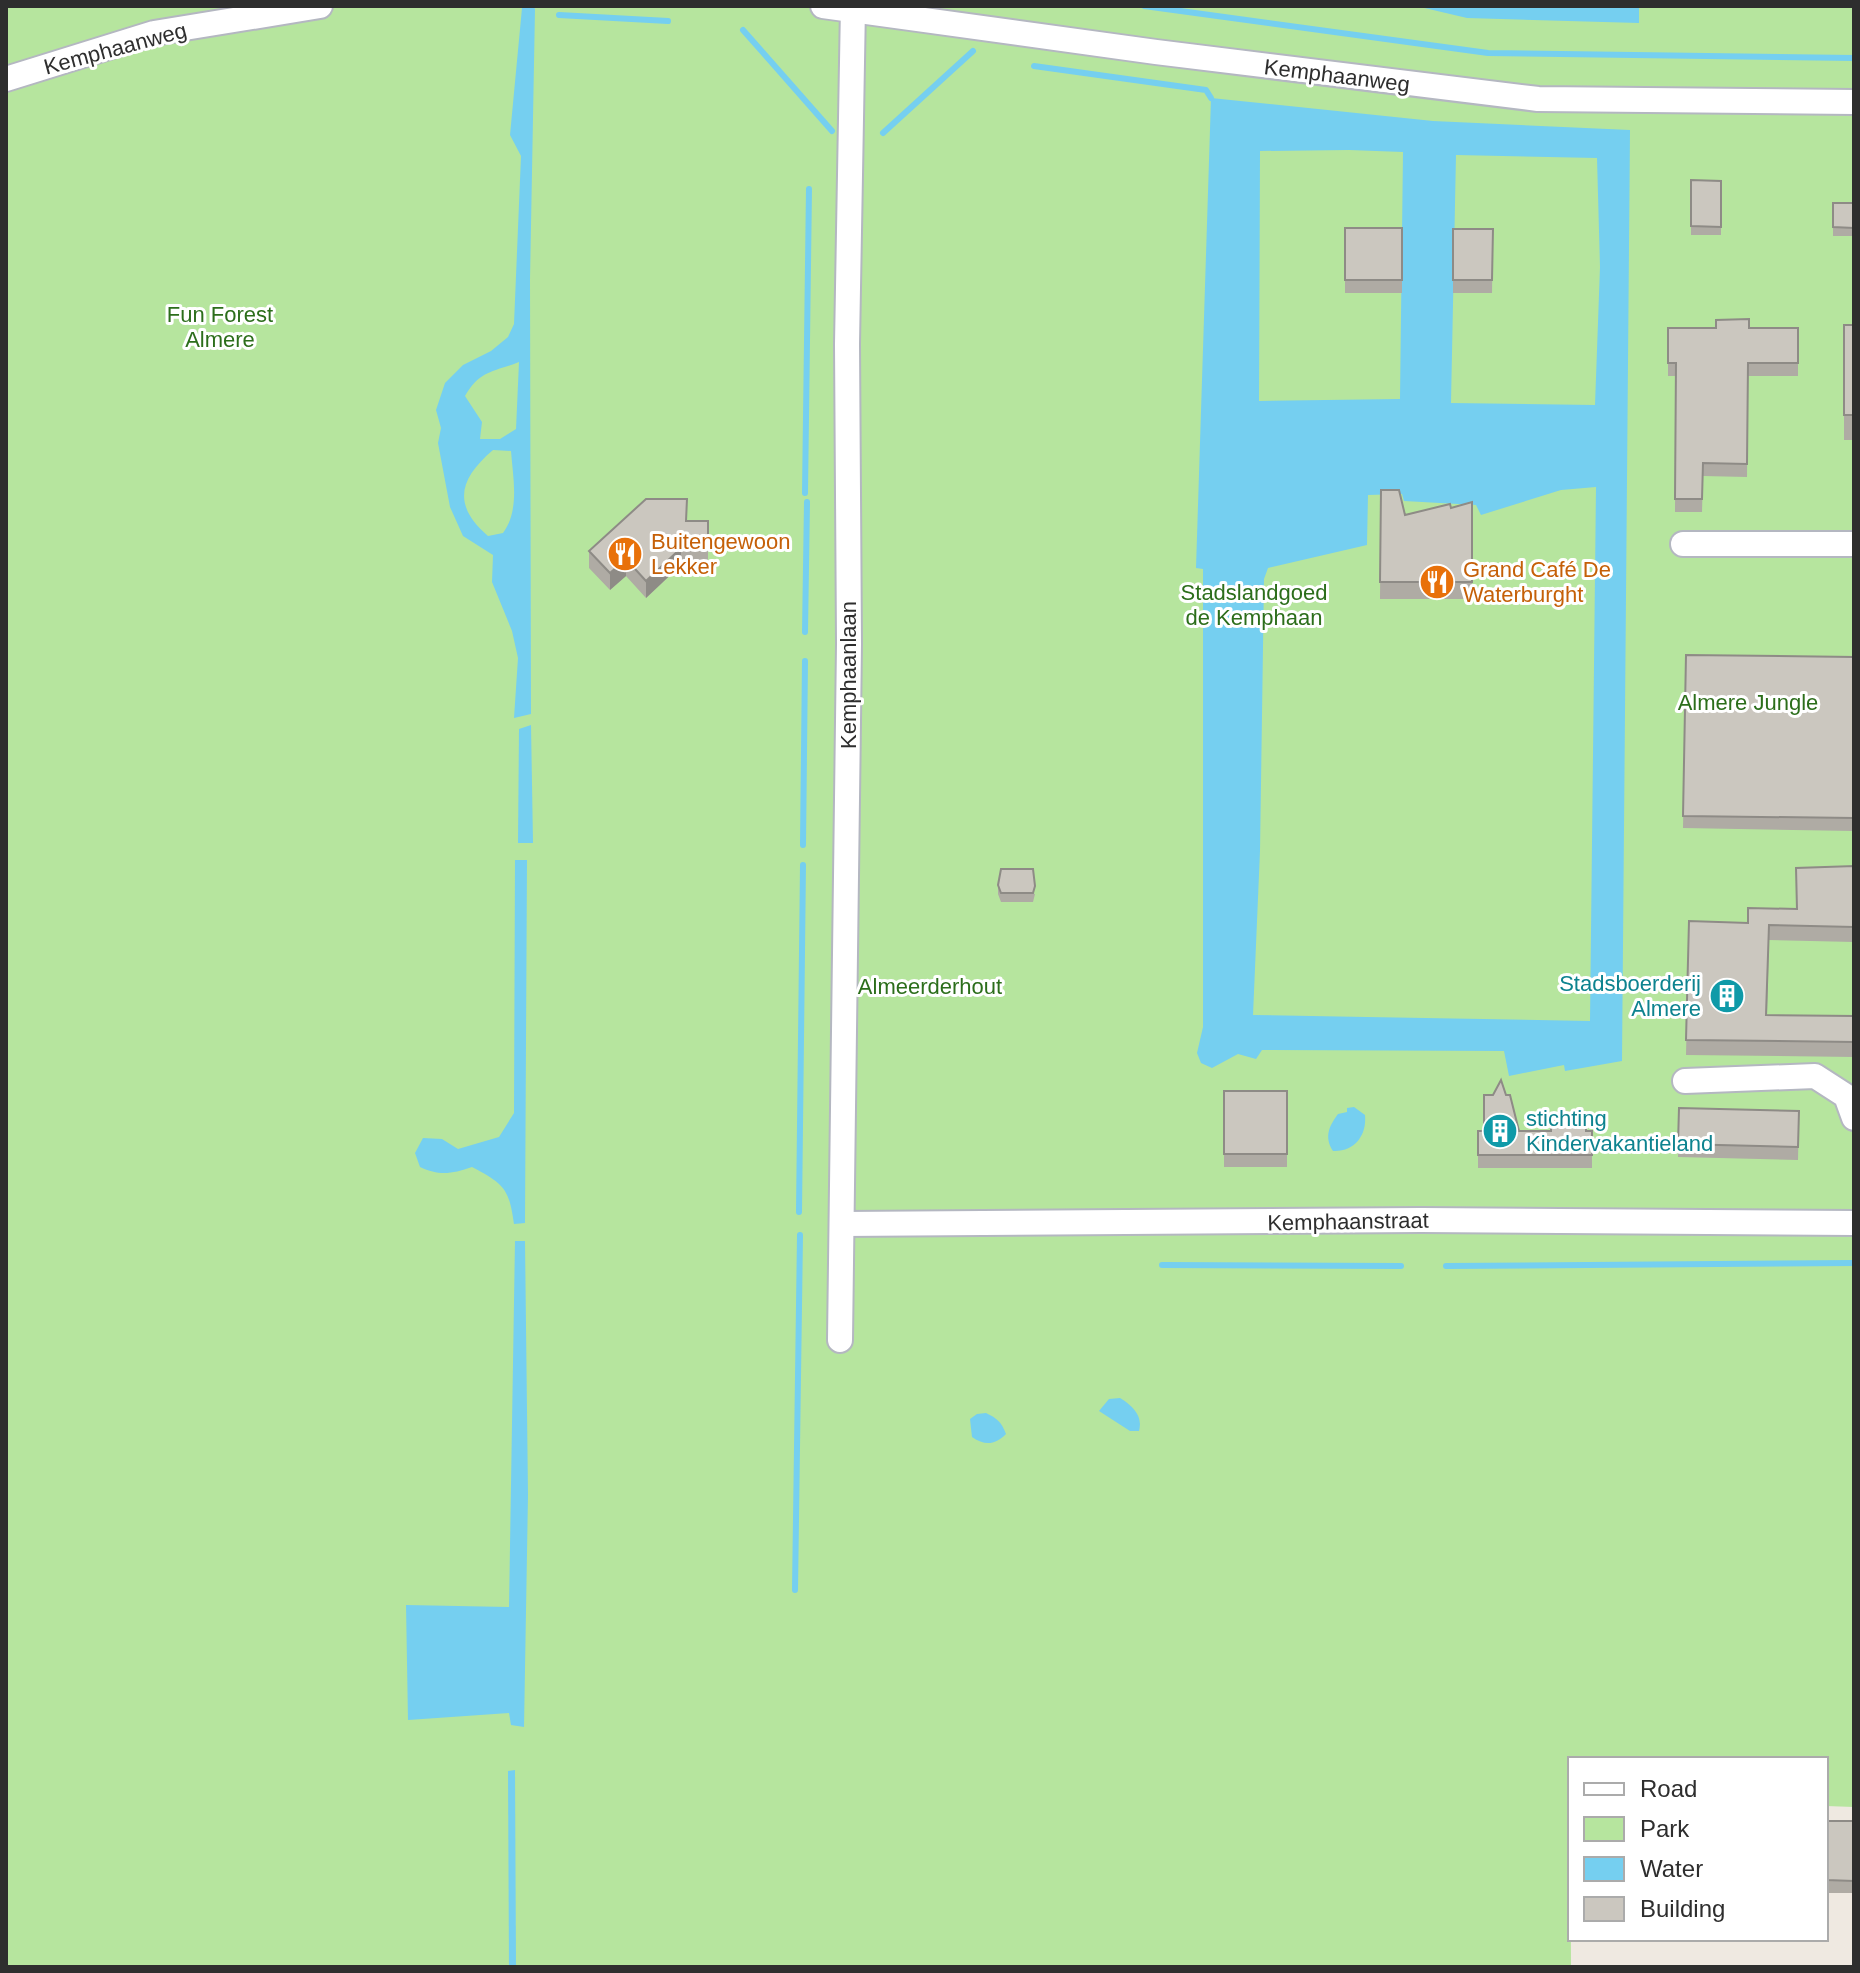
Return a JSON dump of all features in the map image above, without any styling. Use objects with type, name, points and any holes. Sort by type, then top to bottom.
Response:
[{"type":"street","name":"Kemphaanweg","points":[[6,79],[154,33],[320,6]]},
{"type":"street","name":"Kemphaanweg","points":[[823,6],[854,7],[1156,52],[1538,99],[1854,102]]},
{"type":"street","name":"Kemphaanlaan","points":[[840,1340],[849,659],[847,344],[854,7]]},
{"type":"street","points":[[1683,544],[1854,544]]},
{"type":"street","points":[[1685,1081],[1815,1076],[1846,1096],[1854,1118]]},
{"type":"street","name":"Kemphaanstraat","points":[[842,1224],[1421,1220],[1854,1223]]},
{"type":"green space","name":"Almeerderhout","points":[[6,6],[1854,6],[1854,1807],[1828,1806],[1828,1757],[1568,1757],[1568,1941],[1571,1941],[1571,1967],[6,1967]]},
{"type":"water","points":[[533,6],[535,9],[530,280],[531,714],[514,718],[518,658],[512,631],[492,582],[493,555],[463,536],[450,507],[438,443],[441,428],[436,410],[445,383],[463,365],[491,351],[508,337],[514,324],[521,156],[510,135],[522,8]],"holes":[[[519,362],[516,429],[500,439],[480,439],[482,422],[465,396],[482,376]],[[493,450],[511,451],[514,504],[503,533],[488,536],[469,514],[464,492],[473,471]]]},
{"type":"water","points":[[1416,6],[1639,6],[1639,23],[1467,18]]},
{"type":"water","points":[[1211,98],[1433,121],[1630,130],[1622,1061],[1565,1071],[1564,1065],[1509,1076],[1504,1051],[1262,1050],[1256,1059],[1238,1054],[1212,1068],[1201,1063],[1197,1053],[1203,1027],[1203,569],[1196,568]],"holes":[[[1260,151],[1403,152],[1400,399],[1259,401]],[[1456,155],[1597,158],[1600,267],[1595,405],[1451,403]],[[1596,487],[1590,1021],[1253,1015],[1260,851],[1264,579],[1268,568],[1367,545],[1368,495],[1402,494],[1404,501],[1476,505],[1481,515],[1561,490]]]},
{"type":"water","points":[[531,725],[533,843],[518,843],[519,729]]},
{"type":"water","points":[[515,860],[527,860],[525,1223],[514,1224],[510,1202],[498,1183],[472,1167],[446,1173],[427,1170],[420,1167],[415,1153],[423,1138],[442,1139],[458,1149],[499,1137],[514,1113]]},
{"type":"water","points":[[1354,1107],[1365,1115],[1364,1130],[1353,1146],[1333,1151],[1328,1136],[1332,1123],[1338,1114]]},
{"type":"water","points":[[515,1241],[525,1241],[528,1495],[524,1727],[511,1725],[509,1713],[408,1720],[406,1605],[509,1607]]},
{"type":"water","points":[[1120,1398],[1136,1412],[1140,1421],[1139,1431],[1130,1431],[1099,1411],[1109,1399]]},
{"type":"water","points":[[986,1413],[999,1421],[1006,1434],[990,1443],[972,1437],[970,1419]]},
{"type":"water","points":[[515,1770],[516,1967],[509,1967],[508,1771]]},
{"type":"building","points":[[1691,180],[1721,181],[1721,227],[1691,226]]},
{"type":"building","points":[[1833,203],[1854,203],[1854,228],[1833,227]]},
{"type":"building","points":[[1345,228],[1402,228],[1402,280],[1345,280]]},
{"type":"building","points":[[1453,229],[1493,229],[1492,280],[1453,280]]},
{"type":"building","points":[[1749,319],[1749,328],[1798,328],[1798,363],[1748,363],[1747,464],[1703,463],[1702,499],[1675,499],[1676,363],[1668,363],[1668,328],[1716,328],[1716,320]]},
{"type":"building","points":[[1844,325],[1854,325],[1854,415],[1844,415]]},
{"type":"building","points":[[1381,490],[1399,490],[1405,515],[1472,502],[1472,582],[1380,582]]},
{"type":"building","points":[[646,499],[687,499],[686,521],[708,521],[708,548],[681,548],[646,581],[626,559],[610,573],[589,551]]},
{"type":"building","points":[[1686,655],[1854,657],[1854,818],[1683,816]]},
{"type":"building","points":[[1854,866],[1854,927],[1769,925],[1766,1015],[1854,1016],[1854,1042],[1686,1040],[1689,921],[1748,923],[1748,908],[1797,909],[1796,868]]},
{"type":"building","points":[[1001,869],[1033,869],[1033,893],[1001,893],[998,885]]},
{"type":"building","name":"stichting Kindervakantieland","points":[[1501,1080],[1506,1095],[1510,1095],[1519,1131],[1551,1131],[1551,1122],[1586,1113],[1586,1131],[1592,1131],[1592,1155],[1478,1155],[1478,1131],[1484,1131],[1484,1095],[1493,1095]]},
{"type":"building","points":[[1224,1091],[1287,1091],[1287,1154],[1224,1154]]},
{"type":"building","points":[[1679,1108],[1799,1111],[1798,1147],[1678,1144]]},
{"type":"building","points":[[1828,1821],[1854,1821],[1854,1881],[1828,1880]]},
{"type":"waterway","points":[[1144,6],[1488,53],[1854,58]]},
{"type":"waterway","points":[[559,15],[668,21]]},
{"type":"waterway","points":[[743,30],[832,131]]},
{"type":"waterway","points":[[883,133],[973,51]]},
{"type":"waterway","points":[[1034,66],[1206,90],[1211,98]]},
{"type":"waterway","points":[[805,493],[809,189]]},
{"type":"waterway","points":[[805,632],[807,502]]},
{"type":"waterway","points":[[803,845],[805,661]]},
{"type":"waterway","points":[[799,1212],[803,865]]},
{"type":"waterway","points":[[795,1590],[800,1235]]},
{"type":"waterway","points":[[1446,1266],[1854,1263]]},
{"type":"waterway","points":[[1162,1265],[1401,1266]]},
{"type":"place","name":"Buitengewoon Lekker","points":[[625,554]]},
{"type":"place","name":"Grand Café De Waterburght","points":[[1437,582]]},
{"type":"place","name":"Stadsboerderij Almere","points":[[1727,996]]},
{"type":"place","name":"stichting Kindervakantieland","points":[[1500,1131]]},
{"type":"park label","name":"Fun Forest Almere","points":[[220,326]]},
{"type":"park label","name":"Stadslandgoed de Kemphaan","points":[[1254,604]]},
{"type":"park label","name":"Almere Jungle","points":[[1748,702]]}]
